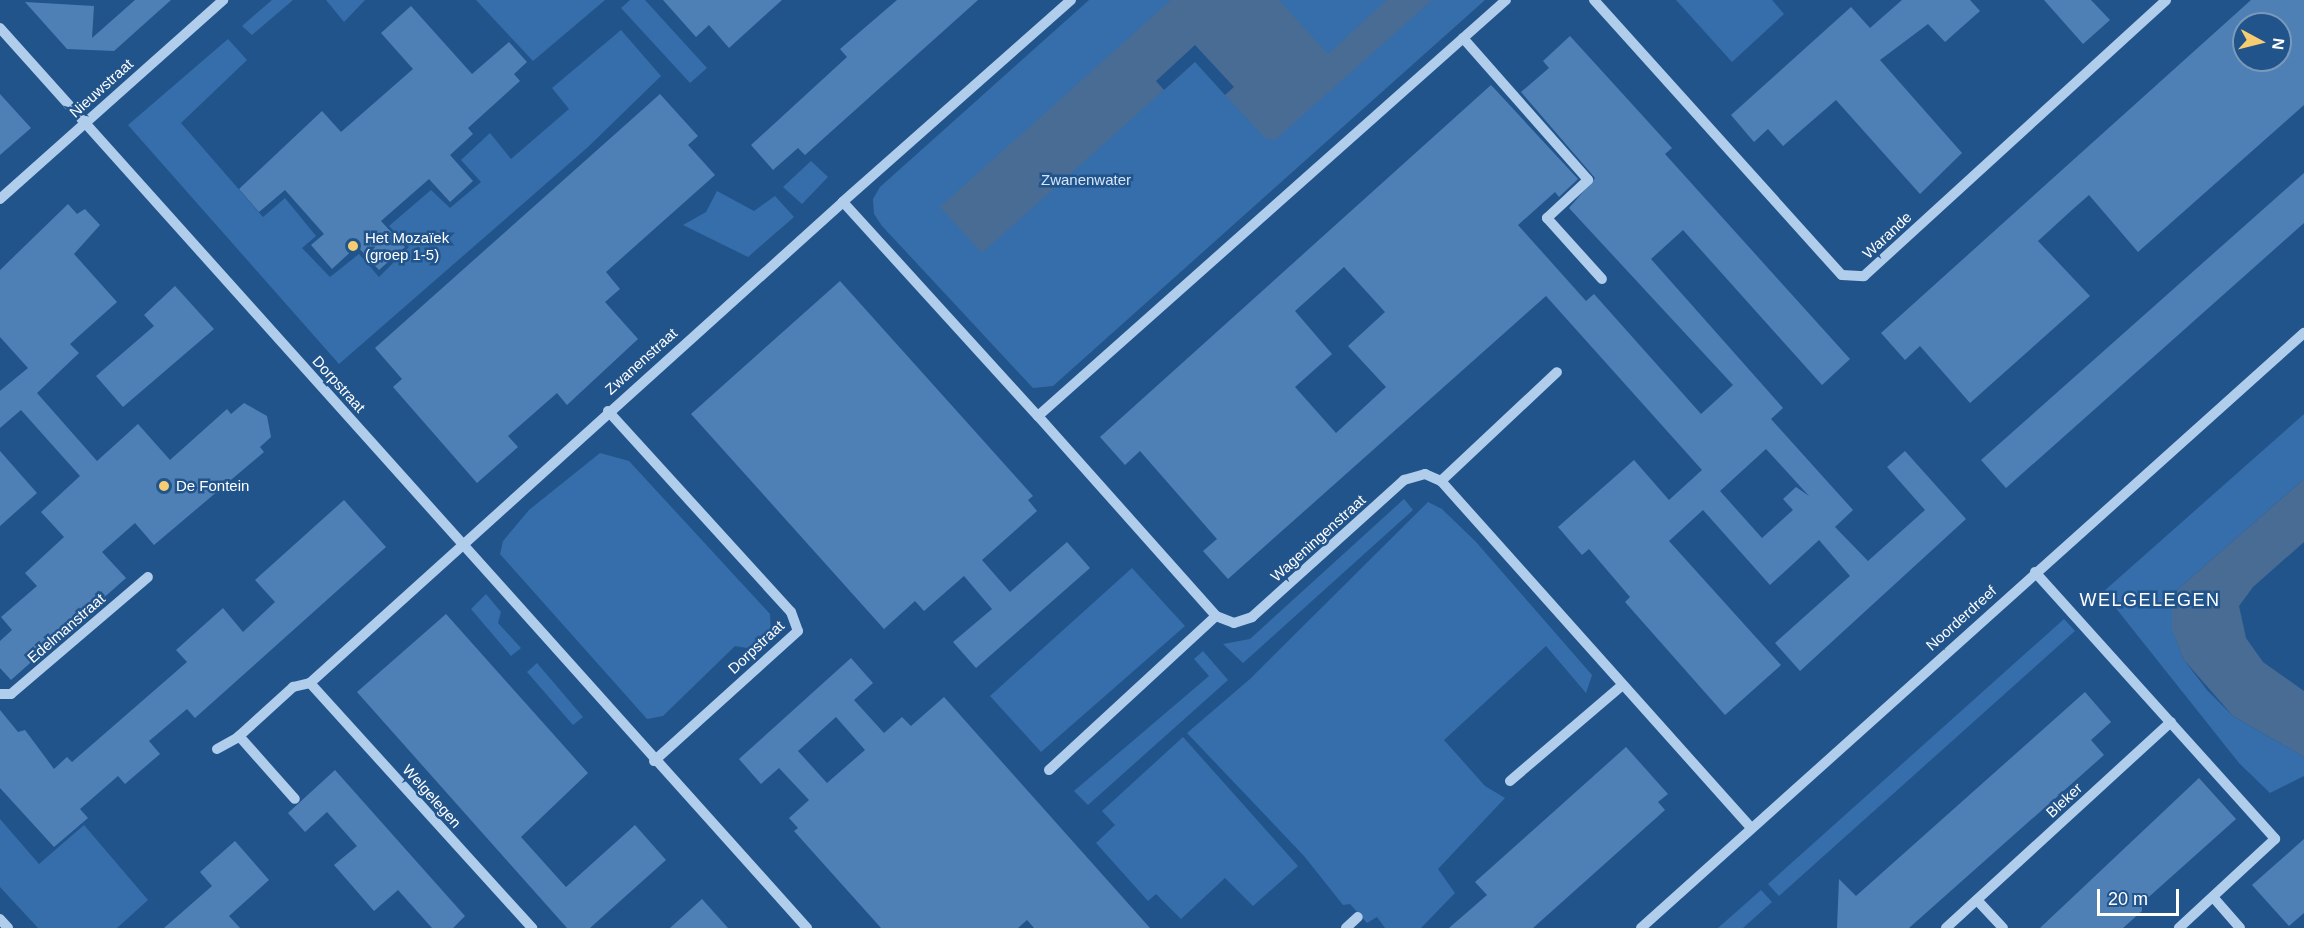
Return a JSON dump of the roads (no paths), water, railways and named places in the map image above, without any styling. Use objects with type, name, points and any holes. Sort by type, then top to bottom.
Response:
[{"type":"street","name":"Nieuwstraat","points":[[0,199],[223,0]]},
{"type":"street","points":[[1049,770],[1216,616],[843,202],[1071,0]]},
{"type":"street","points":[[1038,416],[1506,0]]},
{"type":"street","name":"Warande","points":[[1594,0],[1842,274],[1864,276],[2166,0]]},
{"type":"street","name":"Dorpstraat","points":[[0,28],[654,761],[807,928]]},
{"type":"street","points":[[1463,38],[1588,180],[1547,218],[1602,279]]},
{"type":"street","name":"Zwanenstraat","points":[[461,544],[843,202]]},
{"type":"street","name":"Noorderdreef","points":[[1641,928],[2304,333]]},
{"type":"street","points":[[1557,372],[1441,481],[1620,687],[1751,828]]},
{"type":"street","name":"Dorpstraat","points":[[608,411],[791,612],[798,631],[654,761]]},
{"type":"street","name":"Wageningenstraat","points":[[1216,616],[1234,623],[1252,617],[1404,480],[1425,474],[1441,481]]},
{"type":"street","points":[[217,749],[239,736],[293,687],[310,683],[461,544]]},
{"type":"street","points":[[2035,572],[2275,839],[2179,928]]},
{"type":"street","name":"Edelmanstraat","points":[[0,694],[11,694],[148,577]]},
{"type":"street","name":"Welgelegen","points":[[310,683],[532,928]]},
{"type":"street","points":[[1510,781],[1620,687]]},
{"type":"street","name":"Bleker","points":[[1946,928],[2171,722]]},
{"type":"street","points":[[239,736],[296,799]]},
{"type":"street","points":[[2213,897],[2240,928]]},
{"type":"street","points":[[1977,900],[2003,928]]},
{"type":"street","points":[[1346,928],[1358,917]]},
{"type":"street","points":[[0,919],[8,928]]},
{"type":"place","name":"Het Mozaïek (groep 1-5)","points":[[353,246]]},
{"type":"place","name":"De Fontein","points":[[164,486]]},
{"type":"district","name":"WELGELEGEN","points":[[2150,600]]},
{"type":"park label","name":"Zwanenwater","points":[[1086,180]]}]
